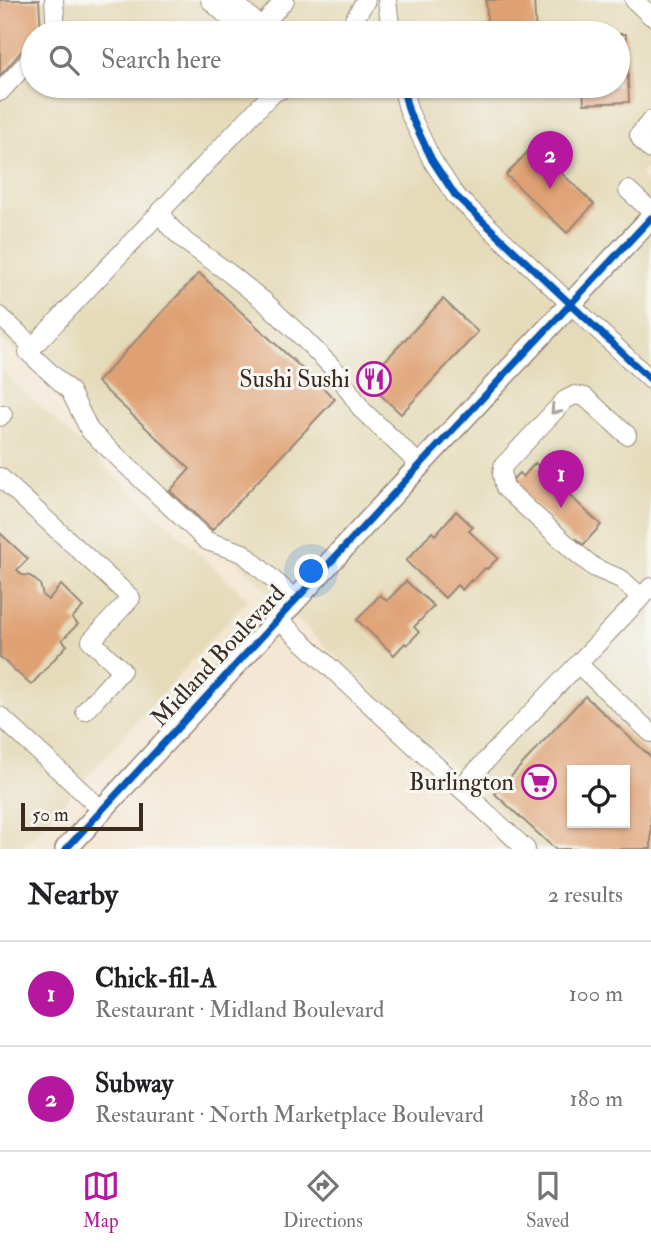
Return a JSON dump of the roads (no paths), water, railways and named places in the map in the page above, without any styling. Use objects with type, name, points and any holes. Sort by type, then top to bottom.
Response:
[{"type":"main road","name":"Midland Boulevard","points":[[66,849],[651,218]]},
{"type":"street","points":[[54,0],[55,21]]},
{"type":"street","points":[[210,0],[239,21]]},
{"type":"street","points":[[232,0],[246,21]]},
{"type":"street","points":[[353,21],[366,0]]},
{"type":"street","points":[[387,0],[390,21]]},
{"type":"street","points":[[634,0],[651,16]]},
{"type":"street","points":[[261,21],[274,4]]},
{"type":"street","points":[[0,92],[21,69]]},
{"type":"street","points":[[269,98],[28,352],[70,391],[90,430],[207,541],[243,553],[296,600]]},
{"type":"street","points":[[405,98],[409,113],[432,160],[455,195],[651,380]]},
{"type":"street","points":[[651,120],[639,135],[651,150]]},
{"type":"street","points":[[628,190],[651,211]]},
{"type":"street","points":[[161,211],[169,226],[186,242],[265,302],[302,337],[335,370],[362,410],[420,465]]},
{"type":"street","points":[[0,316],[33,347]]},
{"type":"street","points":[[460,788],[646,592],[595,568],[574,551],[505,488],[501,470],[565,400],[575,395],[585,397],[627,435]]},
{"type":"street","points":[[0,477],[131,598],[91,641],[122,670],[85,711]]},
{"type":"street","points":[[279,620],[526,849]]},
{"type":"street","points":[[578,664],[651,733]]},
{"type":"street","points":[[0,716],[102,810]]},
{"type":"place","name":"Subway","points":[[550,189]]},
{"type":"place","name":"Sushi Sushi","points":[[374,379]]},
{"type":"place","name":"Chick-fil-A","points":[[561,508]]},
{"type":"place","name":"Burlington","points":[[539,782]]}]
